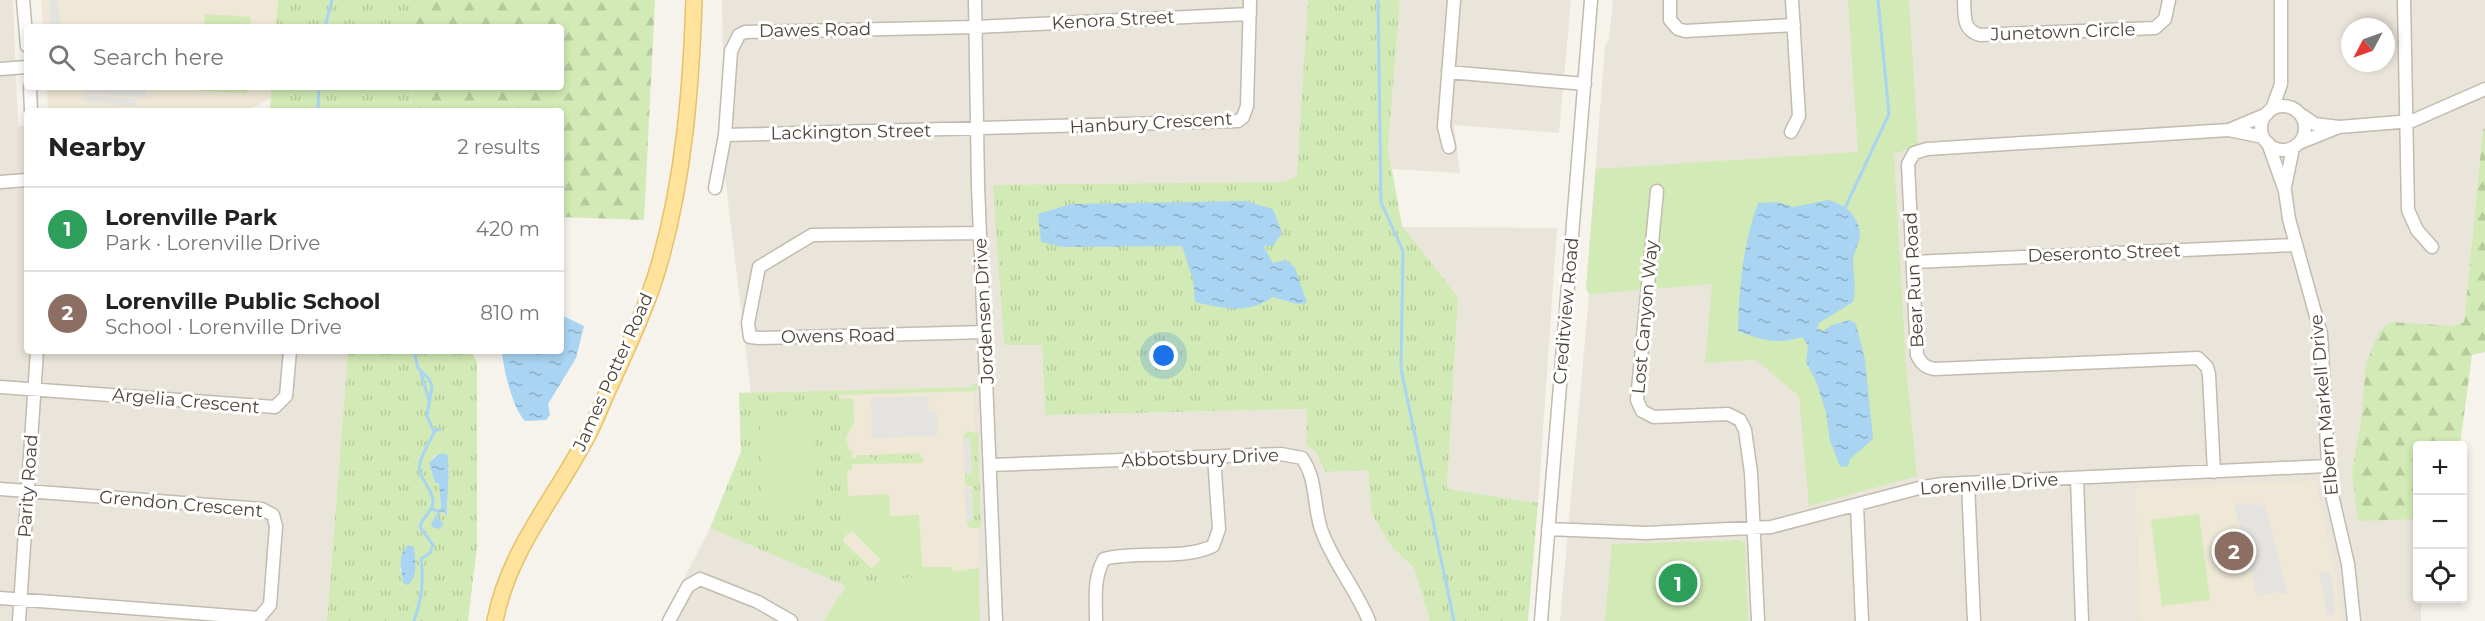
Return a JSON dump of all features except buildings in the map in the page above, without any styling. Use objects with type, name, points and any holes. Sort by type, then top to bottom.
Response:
[{"type":"main road","name":"James Potter Road","points":[[495,621],[512,563],[533,524],[584,444],[640,320],[659,265],[675,201],[691,86],[694,0]]},
{"type":"street","points":[[23,0],[25,24]]},
{"type":"street","name":"Jordensen Drive","points":[[975,0],[980,232],[996,621]]},
{"type":"street","name":"Hanbury Crescent","points":[[977,130],[1238,121],[1243,117],[1247,106],[1250,0]]},
{"type":"street","points":[[1449,147],[1444,127],[1454,0]]},
{"type":"street","name":"Creditview Road","points":[[1541,621],[1591,0]]},
{"type":"street","points":[[1670,0],[1670,20],[1684,31],[1794,25]]},
{"type":"street","points":[[1791,132],[1799,116],[1792,0]]},
{"type":"street","name":"Junetown Circle","points":[[1964,0],[1965,23],[1968,29],[1980,35],[2155,28],[2165,19],[2169,0]]},
{"type":"street","points":[[2282,0],[2280,93],[2261,130],[2266,140],[2281,150],[2339,127]]},
{"type":"street","points":[[2404,0],[2408,210],[2417,230],[2432,247]]},
{"type":"street","name":"Kenora Street","points":[[975,27],[1250,14]]},
{"type":"street","name":"Dawes Road","points":[[715,188],[725,135],[731,51],[739,35],[745,32],[975,27]]},
{"type":"street","points":[[0,69],[24,67]]},
{"type":"street","points":[[2282,70],[2305,130],[2296,145]]},
{"type":"street","points":[[1448,72],[1585,84]]},
{"type":"street","points":[[2269,111],[2284,106],[2297,111],[2315,123],[2339,127],[2405,121],[2428,115],[2459,98],[2485,89]]},
{"type":"street","points":[[30,90],[32,108]]},
{"type":"street","name":"Bear Run Road","points":[[2229,130],[2269,111]]},
{"type":"street","name":"Lackington Street","points":[[725,135],[977,130]]},
{"type":"street","name":"Bear Run Road","points":[[2214,472],[2209,375],[2203,361],[2192,358],[1929,368],[1917,355],[1908,164],[1911,155],[1918,151],[2229,130],[2266,140]]},
{"type":"street","name":"Elbern Markell Drive","points":[[2266,140],[2285,191],[2295,245],[2321,334],[2327,466],[2331,498],[2348,564],[2354,621]]},
{"type":"street","name":"Elbern Markell Drive","points":[[2285,191],[2296,145]]},
{"type":"street","points":[[0,182],[24,180]]},
{"type":"street","name":"Lost Canyon Way","points":[[1657,191],[1639,406],[1654,417],[1728,414],[1740,420],[1746,430],[1752,473],[1755,528]]},
{"type":"street","name":"Owens Road","points":[[980,232],[812,235],[759,267],[748,322],[750,337],[985,332]]},
{"type":"street","name":"Deseronto Street","points":[[1913,262],[2295,245]]},
{"type":"street","name":"Parity Road","points":[[19,621],[37,354]]},
{"type":"street","name":"Argelia Crescent","points":[[34,390],[275,408],[286,396],[290,354]]},
{"type":"street","points":[[0,387],[34,390]]},
{"type":"street","name":"Abbotsbury Drive","points":[[991,465],[1281,454],[1302,458],[1312,472],[1314,498],[1322,530],[1369,621]]},
{"type":"street","points":[[1096,621],[1095,587],[1098,570],[1104,559],[1122,555],[1199,552],[1213,546],[1219,530],[1214,457]]},
{"type":"street","name":"Lorenville Drive","points":[[1548,529],[1646,533],[1755,528],[1788,524],[1923,486],[2327,466]]},
{"type":"street","points":[[2077,478],[2082,621]]},
{"type":"street","points":[[1968,483],[1974,621]]},
{"type":"street","points":[[0,489],[28,490]]},
{"type":"street","name":"Grendon Crescent","points":[[20,599],[259,618],[270,604],[275,537],[275,520],[270,512],[262,510],[28,490]]},
{"type":"street","points":[[1857,505],[1862,621]]},
{"type":"street","points":[[1755,528],[1758,621]]},
{"type":"street","points":[[669,621],[688,586],[700,579],[710,580],[758,602],[791,621]]},
{"type":"street","points":[[0,598],[20,599]]},
{"type":"shaded area","points":[[0,0],[13,0],[18,126],[24,126],[24,354],[348,354],[327,621],[0,621]]},
{"type":"shaded area","points":[[41,0],[278,0],[276,24],[43,24]]},
{"type":"shaded area","points":[[49,0],[58,0],[60,24],[51,24]]},
{"type":"shaded area","points":[[722,0],[1308,0],[1298,176],[1005,345],[1042,345],[1045,415],[1307,409],[1306,445],[1316,452],[1325,472],[1368,469],[1371,512],[1390,545],[1414,568],[1430,621],[980,621],[973,387],[751,393],[725,176]]},
{"type":"shaded area","points":[[1400,0],[1571,0],[1559,133],[1454,125],[1460,173],[1392,169],[1388,148]]},
{"type":"shaded area","points":[[1613,0],[2485,0],[2485,129],[2483,129],[2464,322],[2420,441],[2413,441],[2413,603],[2421,603],[2421,621],[1560,621],[1589,295],[1586,288],[1605,47],[1609,39]]},
{"type":"shaded area","points":[[47,90],[271,90],[270,99],[251,108],[48,108]]},
{"type":"shaded area","points":[[85,90],[147,90],[146,98],[85,93]]},
{"type":"shaded area","points":[[85,95],[136,99],[135,106],[84,102]]},
{"type":"shaded area","points":[[1402,227],[1557,228],[1538,503],[1447,489],[1458,297]]},
{"type":"shaded area","points":[[973,387],[979,568],[846,586],[710,528],[741,452],[739,393]]},
{"type":"shaded area","points":[[928,396],[929,412],[937,412],[937,436],[872,438],[871,398]]},
{"type":"shaded area","points":[[963,438],[970,438],[972,473],[964,474]]},
{"type":"shaded area","points":[[2312,481],[2316,483],[2336,579],[2341,621],[2141,621],[2135,488]]},
{"type":"shaded area","points":[[964,487],[972,488],[973,520],[966,521]]},
{"type":"shaded area","points":[[2241,502],[2243,505],[2259,502],[2260,506],[2265,505],[2288,593],[2280,594],[2279,591],[2257,596],[2234,504]]},
{"type":"shaded area","points":[[710,528],[846,586],[823,621],[662,621]]},
{"type":"shaded area","points":[[2330,572],[2335,615],[2325,615],[2325,599],[2319,573]]},
{"type":"green space","points":[[278,0],[418,0],[416,24],[276,24]]},
{"type":"green space","points":[[418,0],[655,0],[644,220],[564,217],[564,108],[410,108],[412,90],[564,90],[564,24],[416,24]]},
{"type":"green space","points":[[1308,0],[1400,0],[1388,148],[1402,226],[1458,297],[1447,489],[1538,503],[1528,621],[1430,621],[1414,568],[1390,545],[1371,512],[1368,470],[1325,472],[1316,452],[1306,445],[1307,409],[1045,415],[1042,345],[1004,345],[993,185],[1284,182],[1297,176]]},
{"type":"green space","points":[[1848,0],[1909,0],[1918,145],[1894,154],[1906,366],[1917,476],[1809,506],[1799,396],[1756,360],[1705,363],[1712,284],[1589,294],[1586,288],[1596,169],[1858,152]]},
{"type":"green space","points":[[205,14],[251,17],[250,24],[204,24]]},
{"type":"green space","points":[[247,90],[247,93],[201,91]]},
{"type":"green space","points":[[271,90],[412,90],[410,108],[270,108]]},
{"type":"green space","points":[[2483,129],[2485,129],[2485,352],[2472,355],[2461,441],[2413,441],[2413,519],[2358,521],[2352,472],[2361,421],[2366,364],[2379,332],[2391,322],[2454,326],[2464,322]]},
{"type":"green space","points":[[348,354],[472,354],[477,363],[477,547],[468,621],[327,621]],"holes":[[[438,454],[449,468],[446,490],[447,515],[441,511],[432,527],[441,507],[439,483],[435,483],[431,470],[433,457]],[[414,547],[414,577],[403,583],[400,568]]]},
{"type":"green space","points":[[973,384],[977,384],[977,391],[839,395],[845,537],[843,541],[871,568],[875,566],[952,567],[953,572],[846,586],[710,528],[741,452],[739,393],[973,387]]},
{"type":"green space","points":[[853,398],[854,423],[846,437],[849,450],[853,450],[852,459],[856,459],[856,455],[869,455],[875,461],[923,457],[923,463],[852,464],[852,470],[847,470],[848,496],[889,494],[890,516],[919,515],[922,568],[875,566],[881,560],[852,531],[845,536],[839,399]]},
{"type":"green space","points":[[814,415],[816,511],[762,512],[760,416]]},
{"type":"green space","points":[[967,431],[978,433],[981,528],[969,528],[966,522],[973,520],[972,487],[965,485],[965,474],[971,473],[970,438],[963,438]]},
{"type":"green space","points":[[917,453],[923,457],[875,461],[869,455]]},
{"type":"green space","points":[[2199,514],[2210,600],[2162,606],[2151,520]]},
{"type":"green space","points":[[1741,540],[1745,544],[1748,621],[1605,621],[1612,544]]},
{"type":"green space","points":[[979,568],[980,621],[823,621],[846,586]]},
{"type":"water","points":[[1828,200],[1839,204],[1853,215],[1860,232],[1853,260],[1855,286],[1853,302],[1819,323],[1817,328],[1823,331],[1832,325],[1850,320],[1856,324],[1865,360],[1873,439],[1850,459],[1848,467],[1840,466],[1830,441],[1826,412],[1816,381],[1806,362],[1808,345],[1802,337],[1777,341],[1754,337],[1738,331],[1743,266],[1758,203],[1777,202],[1793,207]]},
{"type":"water","points":[[1246,201],[1273,209],[1282,233],[1273,246],[1263,246],[1273,263],[1286,260],[1295,268],[1307,303],[1297,304],[1273,297],[1263,303],[1244,308],[1195,302],[1193,280],[1182,246],[1064,247],[1041,242],[1038,214],[1071,204]]},
{"type":"water","points":[[564,316],[584,326],[576,358],[548,404],[550,415],[546,420],[525,421],[516,408],[504,368],[502,354],[564,354]]},
{"type":"water","points":[[438,454],[447,454],[449,468],[447,515],[441,511],[438,519],[444,524],[439,529],[432,527],[431,524],[441,507],[439,483],[435,483],[429,463]]},
{"type":"water","points":[[408,545],[414,547],[415,574],[407,585],[403,583],[401,563],[402,554]]},
{"type":"waterway","points":[[326,24],[332,0]]},
{"type":"waterway","points":[[1378,0],[1381,202],[1403,251],[1401,369],[1454,621]]},
{"type":"waterway","points":[[1844,210],[1889,114],[1878,0]]},
{"type":"waterway","points":[[318,108],[319,90]]},
{"type":"waterway","points":[[414,621],[421,590],[421,559],[430,553],[433,545],[420,527],[431,509],[433,498],[419,468],[422,455],[434,432],[427,416],[432,386],[429,379],[418,368],[415,354]]},
{"type":"waterway","points":[[421,373],[429,400]]},
{"type":"waterway","points":[[434,432],[440,429]]},
{"type":"waterway","points":[[431,509],[438,511]]},
{"type":"place","name":"Lorenville Public School","points":[[2234,551]]},
{"type":"place","name":"Lorenville Park","points":[[1678,583]]}]
